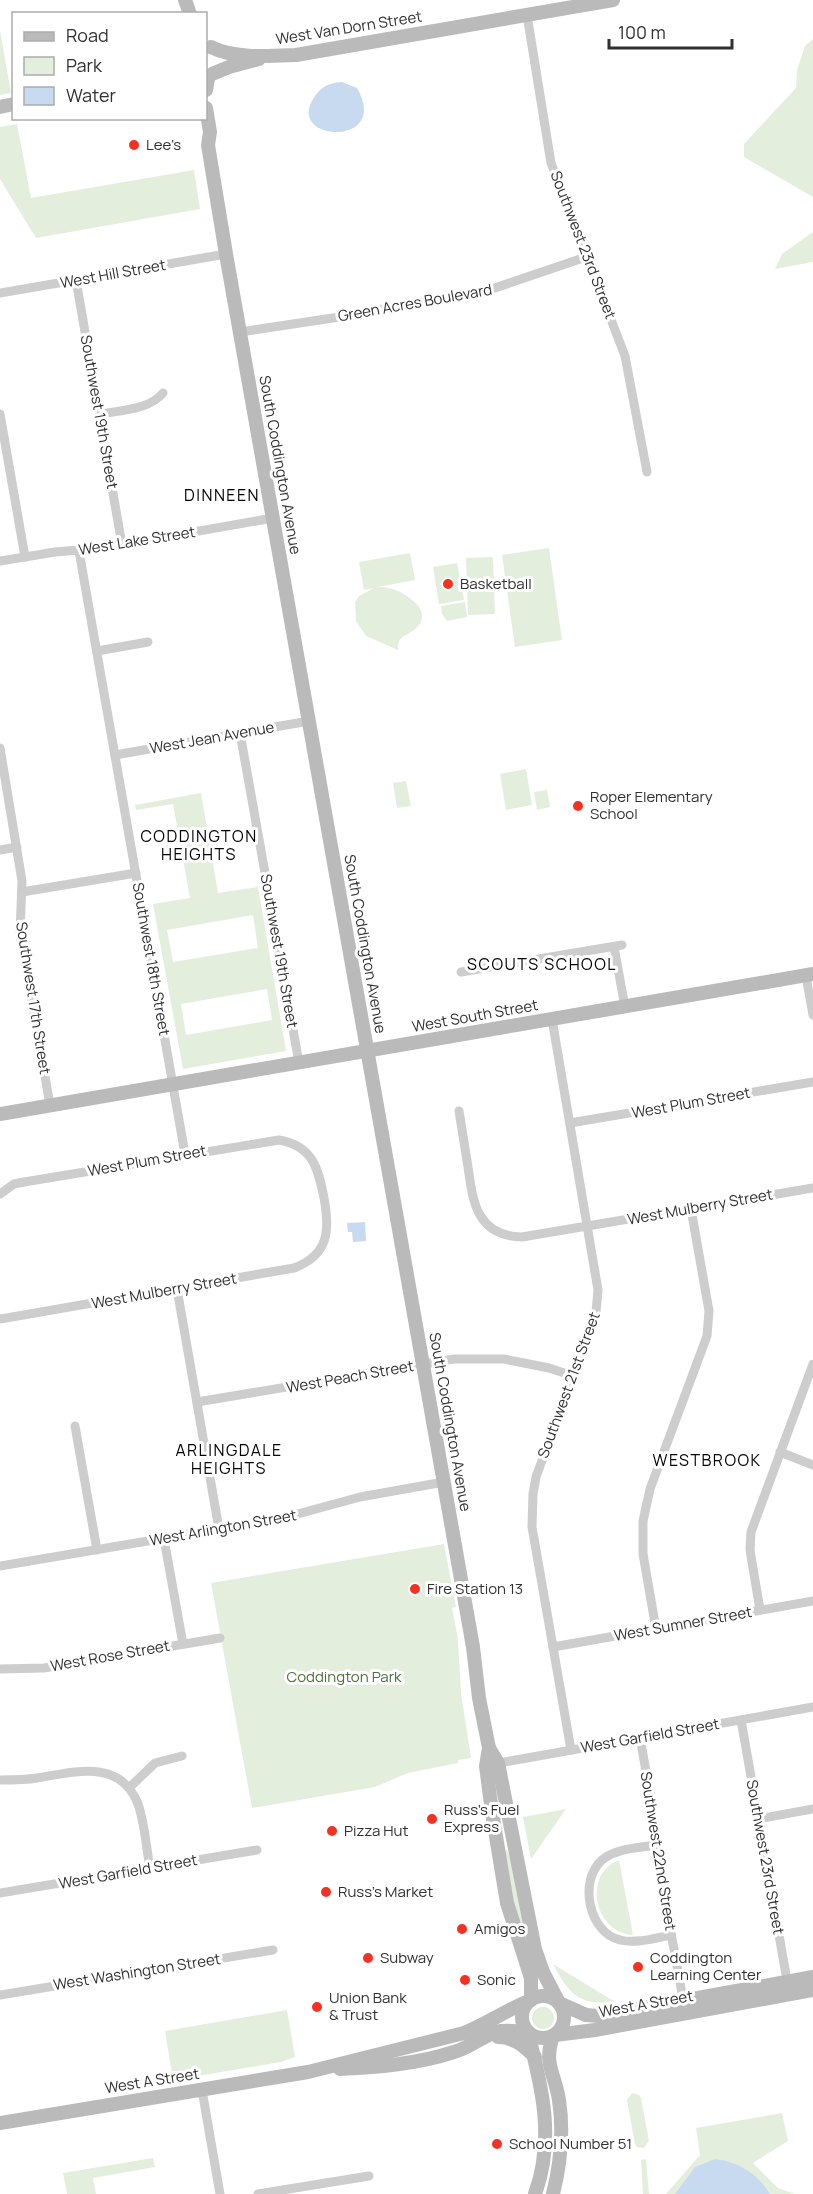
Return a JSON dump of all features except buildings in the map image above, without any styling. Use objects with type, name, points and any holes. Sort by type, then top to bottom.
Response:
[{"type":"main road","name":"West Van Dorn Street","points":[[208,45],[228,54],[267,56],[326,50],[613,0]]},
{"type":"main road","points":[[208,45],[216,61],[208,81]]},
{"type":"main road","name":"West Van Dorn Street","points":[[208,81],[229,67],[267,56]]},
{"type":"main road","name":"South Coddington Avenue","points":[[207,114],[210,132],[208,145],[226,254],[489,1748],[535,1949],[543,1972],[558,2002]]},
{"type":"main road","name":"South Coddington Avenue","points":[[198,120],[201,133],[208,145]]},
{"type":"main road","name":"West South Street","points":[[0,1114],[810,975]]},
{"type":"main road","name":"South Coddington Avenue","points":[[492,1764],[507,1903],[531,1978],[530,2000]]},
{"type":"main road","points":[[512,2008],[521,1995],[526,1978],[523,1956]]},
{"type":"main road","name":"West A Street","points":[[554,2035],[575,2034],[788,1988],[813,1977]]},
{"type":"main road","name":"West A Street","points":[[558,2002],[592,2017],[682,1999],[788,1988],[813,1990]]},
{"type":"main road","points":[[415,2062],[416,2055],[451,2045],[512,2008],[544,1996],[558,2002],[565,2017],[562,2027],[554,2035],[548,2060],[557,2090]]},
{"type":"main road","points":[[530,2000],[523,2011],[522,2022],[528,2033],[543,2091],[547,2130],[543,2166],[535,2194]]},
{"type":"main road","points":[[308,2072],[393,2058],[400,2054],[400,2047],[448,2038],[483,2025]]},
{"type":"main road","name":"West A Street","points":[[0,2123],[308,2072],[392,2066],[455,2052],[495,2032],[528,2033]]},
{"type":"main road","points":[[528,2033],[540,2038],[554,2035]]},
{"type":"main road","points":[[552,2194],[562,2141],[553,2064],[561,2043],[575,2034]]},
{"type":"main road","points":[[480,2041],[507,2037],[535,2057]]},
{"type":"street","name":"Southwest 23rd Street","points":[[526,15],[551,164],[625,356],[647,472]]},
{"type":"street","name":"West Hill Street","points":[[0,293],[226,254]]},
{"type":"street","name":"Green Acres Boulevard","points":[[240,332],[470,294],[525,279],[586,257]]},
{"type":"street","name":"Southwest 19th Street","points":[[76,280],[122,545]]},
{"type":"street","points":[[99,414],[144,406],[157,400],[164,393]]},
{"type":"street","points":[[0,414],[25,557]]},
{"type":"street","name":"West Lake Street","points":[[0,561],[122,545],[273,518]]},
{"type":"street","name":"Southwest 18th Street","points":[[79,550],[185,1154]]},
{"type":"street","points":[[97,651],[148,642]]},
{"type":"street","name":"West Jean Avenue","points":[[115,755],[309,721]]},
{"type":"street","name":"Southwest 19th Street","points":[[240,733],[299,1063]]},
{"type":"street","name":"Southwest 17th Street","points":[[0,748],[17,847],[22,892],[20,934],[50,1105]]},
{"type":"street","points":[[0,850],[17,847]]},
{"type":"street","points":[[22,892],[136,873]]},
{"type":"street","points":[[461,972],[618,946],[625,1007]]},
{"type":"street","points":[[810,975],[813,1015]]},
{"type":"street","name":"Southwest 21st Street","points":[[552,1019],[598,1290],[598,1302],[536,1477],[531,1509],[532,1527],[571,1750]]},
{"type":"street","name":"West Plum Street","points":[[570,1123],[813,1082]]},
{"type":"street","name":"West Mulberry Street","points":[[459,1111],[473,1199],[482,1219],[494,1234],[522,1237],[813,1188]]},
{"type":"street","name":"West Plum Street","points":[[0,1194],[14,1184],[24,1182],[272,1140],[287,1141],[312,1158],[319,1174],[328,1220],[326,1237],[321,1248]]},
{"type":"street","points":[[656,1629],[643,1554],[643,1521],[650,1490],[707,1336],[709,1324],[709,1311],[691,1209]]},
{"type":"street","name":"West Mulberry Street","points":[[0,1318],[294,1268],[310,1260],[321,1248]]},
{"type":"street","points":[[177,1289],[219,1529]]},
{"type":"street","name":"West Peach Street","points":[[197,1402],[454,1359],[504,1359],[527,1362],[573,1376]]},
{"type":"street","points":[[760,1610],[750,1542],[754,1522],[813,1364]]},
{"type":"street","points":[[75,1426],[97,1550]]},
{"type":"street","points":[[780,1452],[813,1465]]},
{"type":"street","name":"West Arlington Street","points":[[0,1566],[283,1518],[377,1493],[444,1482]]},
{"type":"street","points":[[164,1539],[183,1644]]},
{"type":"street","name":"West Sumner Street","points":[[553,1647],[813,1601]]},
{"type":"street","name":"West Rose Street","points":[[0,1669],[44,1668],[220,1638]]},
{"type":"street","name":"West Garfield Street","points":[[492,1764],[813,1707]]},
{"type":"street","name":"Southwest 23rd Street","points":[[741,1720],[788,1988]]},
{"type":"street","name":"Southwest 22nd Street","points":[[640,1738],[650,1793],[655,1845],[682,1999]]},
{"type":"street","points":[[129,1788],[155,1763],[182,1756]]},
{"type":"street","points":[[0,1780],[33,1779],[82,1771],[108,1774],[129,1788],[139,1806],[150,1868]]},
{"type":"street","points":[[758,1819],[813,1809]]},
{"type":"street","points":[[655,1845],[618,1852],[604,1858],[597,1865],[590,1881],[593,1913],[601,1929],[622,1941],[631,1942],[671,1935]]},
{"type":"street","name":"West Garfield Street","points":[[0,1893],[257,1850]]},
{"type":"street","name":"West Washington Street","points":[[0,1995],[273,1950]]},
{"type":"street","points":[[202,2090],[220,2194]]},
{"type":"street","points":[[258,2194],[369,2176]]},
{"type":"green space","points":[[0,30],[11,93],[0,95]]},
{"type":"green space","points":[[813,39],[813,197],[744,157],[744,144],[796,88],[797,70],[805,46]]},
{"type":"green space","points":[[17,124],[31,198],[194,170],[200,209],[36,238],[0,179],[0,127]]},
{"type":"green space","points":[[813,232],[813,262],[775,269],[782,254]]},
{"type":"green space","points":[[549,548],[562,640],[515,647],[502,555]]},
{"type":"green space","points":[[410,553],[415,580],[378,587],[400,592],[416,603],[421,610],[421,622],[401,639],[398,650],[366,636],[356,621],[355,602],[359,596],[374,588],[364,590],[359,562]]},
{"type":"green space","points":[[493,557],[495,614],[468,615],[466,558]]},
{"type":"green space","name":"Basketball","points":[[457,563],[464,600],[439,604],[433,567]]},
{"type":"green space","points":[[465,602],[467,617],[447,621],[442,614],[441,606]]},
{"type":"green space","points":[[526,769],[532,805],[506,810],[500,774]]},
{"type":"green space","points":[[406,781],[411,806],[397,808],[393,783]]},
{"type":"green space","points":[[547,790],[550,807],[537,810],[534,792]]},
{"type":"green space","points":[[201,793],[218,893],[258,887],[286,1051],[183,1069],[153,904],[190,898],[173,804],[136,810],[135,805]],"holes":[[[253,915],[258,948],[173,962],[167,930]],[[267,989],[272,1020],[186,1035],[181,1004]]]},
{"type":"green space","name":"Coddington Park","points":[[444,1544],[456,1607],[452,1608],[458,1639],[461,1693],[471,1758],[458,1760],[458,1763],[408,1773],[375,1787],[252,1808],[211,1583]]},
{"type":"green space","points":[[566,1809],[531,1859],[523,1817]]},
{"type":"green space","points":[[507,1850],[516,1873],[530,1964],[515,1912],[504,1851]]},
{"type":"green space","points":[[619,1860],[633,1935],[620,1932],[609,1924],[598,1902],[597,1889],[600,1877],[607,1867]]},
{"type":"green space","points":[[553,1964],[615,2002],[592,2002],[576,1996],[564,1983]]},
{"type":"green space","points":[[543,2007],[551,2010],[554,2018],[551,2026],[543,2029],[535,2026],[532,2018],[535,2010]]},
{"type":"green space","points":[[287,2010],[295,2057],[281,2062],[173,2080],[165,2031]]},
{"type":"green space","points":[[632,2093],[641,2098],[649,2141],[644,2148],[637,2147],[635,2144],[627,2100]]},
{"type":"green space","points":[[782,2113],[788,2141],[753,2163],[778,2188],[795,2194],[666,2194],[700,2155],[696,2128]]},
{"type":"green space","points":[[153,2158],[155,2167],[93,2178],[96,2194],[67,2194],[63,2173]]},
{"type":"green space","points":[[646,2159],[649,2194],[643,2194],[641,2160]]},
{"type":"water","points":[[342,82],[357,88],[364,107],[361,121],[352,129],[339,132],[325,130],[314,125],[309,115],[312,101],[324,87]]},
{"type":"water","points":[[365,1222],[366,1241],[353,1242],[352,1232],[348,1232],[347,1223]]},
{"type":"water","points":[[715,2159],[747,2170],[770,2194],[675,2194],[695,2167]]},
{"type":"place","name":"Lee's","points":[[134,145]]},
{"type":"place","name":"Basketball","points":[[448,584]]},
{"type":"place","name":"Roper Elementary School","points":[[578,806]]},
{"type":"place","name":"Fire Station 13","points":[[415,1589]]},
{"type":"place","name":"Russ's Fuel Express","points":[[432,1819]]},
{"type":"place","name":"Pizza Hut","points":[[332,1831]]},
{"type":"place","name":"Russ's Market","points":[[326,1892]]},
{"type":"place","name":"Amigos","points":[[462,1929]]},
{"type":"place","name":"Subway","points":[[368,1958]]},
{"type":"place","name":"Coddington Learning Center","points":[[638,1967]]},
{"type":"place","name":"Sonic","points":[[465,1980]]},
{"type":"place","name":"Union Bank & Trust","points":[[317,2007]]},
{"type":"place","name":"School Number 51","points":[[497,2144]]},
{"type":"district","name":"DINNEEN","points":[[222,495]]},
{"type":"district","name":"CODDINGTON HEIGHTS","points":[[199,845]]},
{"type":"district","name":"SCOUTS SCHOOL","points":[[542,964]]},
{"type":"district","name":"ARLINGDALE HEIGHTS","points":[[229,1459]]},
{"type":"district","name":"WESTBROOK","points":[[707,1460]]}]
